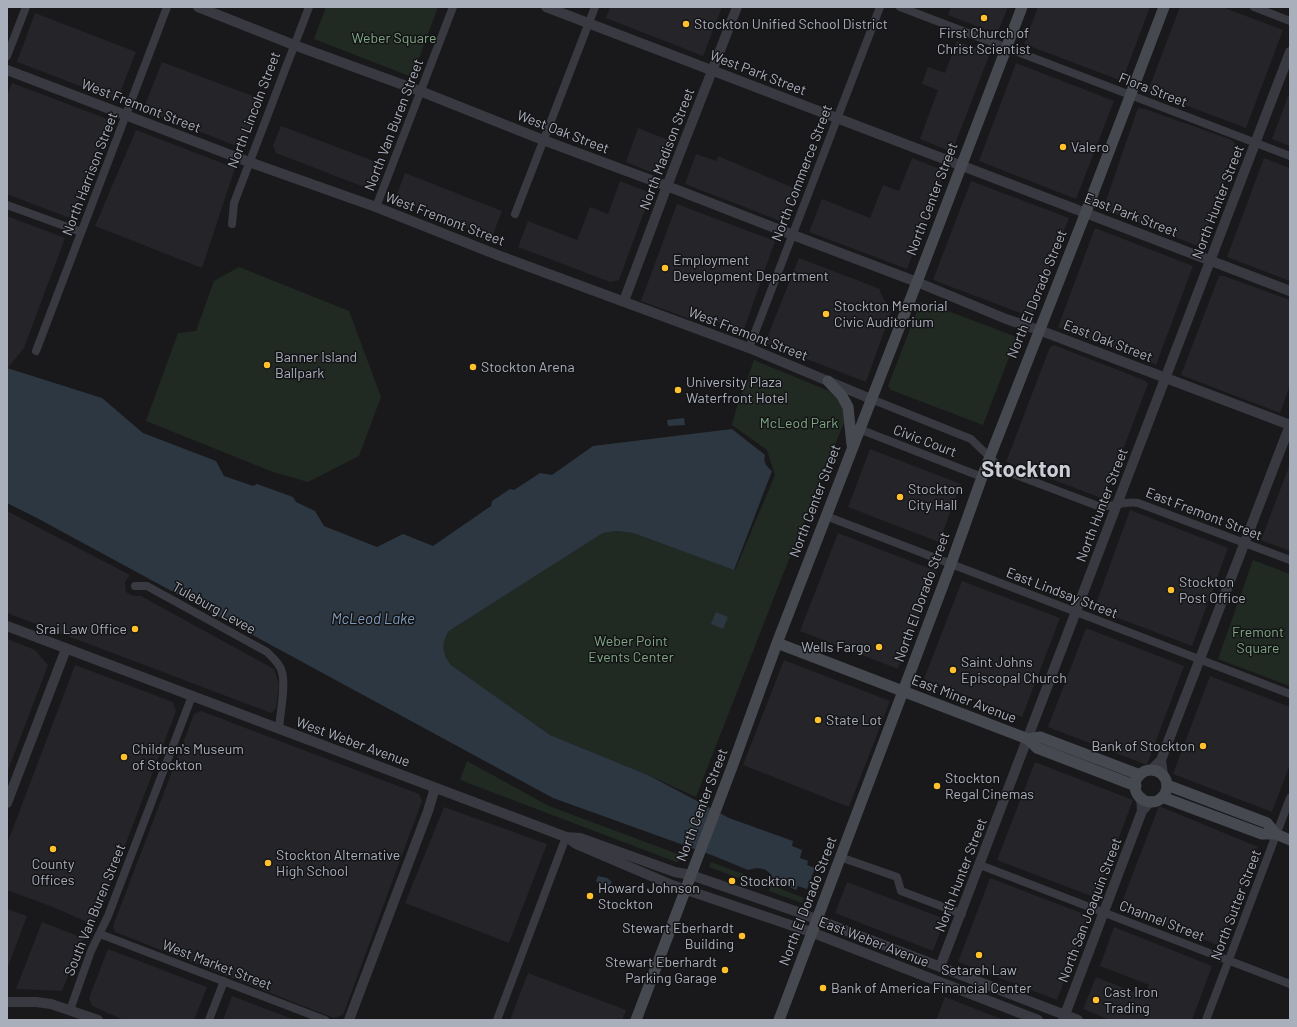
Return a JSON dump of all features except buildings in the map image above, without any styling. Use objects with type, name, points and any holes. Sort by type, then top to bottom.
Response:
[{"type":"main road","name":"North Center Street","points":[[636,1020],[698,858],[777,643],[1022,7]]},
{"type":"main road","name":"North El Dorado Street","points":[[779,1020],[903,692],[982,477],[1086,212],[1164,7]]},
{"type":"main road","points":[[828,381],[842,396],[848,407],[852,448]]},
{"type":"main road","name":"East Miner Avenue","points":[[777,643],[1028,739],[1036,748],[1136,786]]},
{"type":"main road","name":"East Miner Avenue","points":[[1028,739],[1040,737],[1140,775]]},
{"type":"main road","points":[[1165,780],[1165,793],[1158,800],[1151,801],[1141,797],[1137,792],[1136,781],[1143,772],[1151,770],[1158,772],[1165,780],[1209,804]]},
{"type":"main road","points":[[1162,797],[1262,834],[1276,834],[1290,840]]},
{"type":"main road","points":[[1187,806],[1196,803],[1225,807],[1267,823],[1276,834]]},
{"type":"street","points":[[7,56],[26,7]]},
{"type":"street","name":"North Harrison Street","points":[[36,351],[167,7]]},
{"type":"street","name":"West Oak Street","points":[[198,7],[294,45],[420,91],[543,140],[667,186],[792,236],[917,282]]},
{"type":"street","name":"North Lincoln Street","points":[[232,224],[234,203],[309,7]]},
{"type":"street","name":"North Van Buren Street","points":[[376,207],[452,7]]},
{"type":"street","name":"West Park Street","points":[[546,7],[961,165]]},
{"type":"street","points":[[515,214],[595,7]]},
{"type":"street","name":"North Madison Street","points":[[624,301],[737,7]]},
{"type":"street","name":"North Commerce Street","points":[[749,348],[880,7]]},
{"type":"street","name":"Flora Street","points":[[900,7],[1290,156]]},
{"type":"street","points":[[1254,7],[1290,21]]},
{"type":"street","name":"North Hunter Street","points":[[940,968],[962,914],[1290,52]]},
{"type":"street","name":"West Fremont Street","points":[[7,70],[126,116],[376,207],[500,256],[749,348],[871,399]]},
{"type":"street","name":"East Park Street","points":[[961,165],[1290,291]]},
{"type":"street","points":[[7,205],[81,232]]},
{"type":"street","name":"East Oak Street","points":[[917,282],[1006,320],[1039,330],[1290,425]]},
{"type":"street","name":"East Fremont Street","points":[[871,399],[971,439],[1003,470],[1098,506],[1107,508],[1118,504],[1138,502],[1290,560]]},
{"type":"street","points":[[1151,770],[1161,760],[1201,660],[1290,425]]},
{"type":"street","name":"Civic Court","points":[[859,429],[982,477]]},
{"type":"street","name":"East Lindsay Street","points":[[826,516],[1290,694]]},
{"type":"street","name":"Tuleburg Levee","points":[[134,586],[148,586],[267,652],[276,661],[282,672],[283,682],[279,729]]},
{"type":"street","name":"West Weber Avenue","points":[[7,626],[566,837],[580,838],[675,872],[691,876]]},
{"type":"street","points":[[7,803],[66,649]]},
{"type":"street","name":"South Van Buren Street","points":[[70,1010],[91,951],[108,916],[192,696]]},
{"type":"street","points":[[1161,760],[1165,780]]},
{"type":"street","points":[[349,1020],[435,788]]},
{"type":"street","name":"North San Joaquin Street","points":[[1141,797],[1142,811]]},
{"type":"street","name":"North Sutter Street","points":[[1206,1020],[1290,798]]},
{"type":"street","name":"North San Joaquin Street","points":[[1064,1018],[1142,811],[1151,801]]},
{"type":"street","points":[[497,1020],[566,837]]},
{"type":"street","name":"East Weber Avenue","points":[[566,837],[576,844],[686,889],[811,932],[1038,1020]]},
{"type":"street","points":[[840,857],[897,877],[900,891],[962,914]]},
{"type":"street","name":"Channel Street","points":[[980,865],[1290,984]]},
{"type":"street","name":"East Weber Avenue","points":[[691,876],[817,919],[1064,1018],[1078,1020]]},
{"type":"street","name":"West Market Street","points":[[100,934],[325,1020]]},
{"type":"street","points":[[209,1020],[224,982]]},
{"type":"street","points":[[7,1002],[36,1002],[51,1004],[98,1020]]},
{"type":"shaded area","points":[[610,7],[722,7],[703,56],[606,18]]},
{"type":"shaded area","name":"First Church of Christ Scientist","points":[[951,7],[1008,7],[997,34],[948,15]]},
{"type":"shaded area","points":[[1038,7],[1150,7],[1122,81],[1024,44]]},
{"type":"shaded area","points":[[1180,7],[1222,7],[1283,30],[1246,128],[1148,91]]},
{"type":"shaded area","points":[[35,13],[136,52],[117,100],[17,62]]},
{"type":"shaded area","points":[[957,41],[990,53],[952,152],[920,139],[938,90],[922,84],[928,67],[945,73]]},
{"type":"shaded area","points":[[162,62],[261,99],[242,148],[143,110]]},
{"type":"shaded area","points":[[1016,63],[1114,101],[1076,199],[979,161]]},
{"type":"shaded area","points":[[12,83],[110,120],[72,219],[7,194],[7,96]]},
{"type":"shaded area","points":[[1290,91],[1290,146],[1272,139]]},
{"type":"shaded area","points":[[1138,108],[1145,109],[1232,140],[1238,148],[1200,247],[1103,209]]},
{"type":"shaded area","points":[[281,126],[379,163],[371,184],[364,187],[276,153],[273,146]]},
{"type":"shaded area","points":[[638,128],[671,141],[658,175],[626,162]]},
{"type":"shaded area","points":[[136,130],[235,168],[202,268],[95,226]]},
{"type":"shaded area","points":[[696,154],[716,161],[718,156],[796,189],[783,222],[685,184]]},
{"type":"shaded area","points":[[912,158],[945,171],[907,269],[809,232],[822,199],[870,218],[883,185],[899,191]]},
{"type":"shaded area","points":[[1264,158],[1290,168],[1290,281],[1227,257]]},
{"type":"shaded area","points":[[405,173],[502,211],[492,237],[400,201],[397,194]]},
{"type":"shaded area","points":[[620,181],[651,193],[619,280],[610,282],[518,247],[528,221],[577,240],[590,207],[608,214]]},
{"type":"shaded area","points":[[971,181],[1069,218],[1031,317],[933,280]]},
{"type":"shaded area","points":[[677,204],[775,241],[743,332],[693,313],[690,319],[641,301]]},
{"type":"shaded area","points":[[7,216],[65,238],[24,348],[8,368]]},
{"type":"shaded area","points":[[1095,228],[1193,266],[1156,365],[1058,327]]},
{"type":"shaded area","points":[[799,258],[880,289],[880,292],[891,312],[866,382],[765,343]]},
{"type":"shaded area","points":[[1219,276],[1224,276],[1290,300],[1290,385],[1280,413],[1181,375]]},
{"type":"shaded area","points":[[1054,345],[1146,381],[1148,384],[1104,499],[1006,462],[1050,347]]},
{"type":"shaded area","points":[[870,449],[961,484],[939,542],[848,507]]},
{"type":"shaded area","points":[[1290,464],[1290,551],[1261,540]]},
{"type":"shaded area","points":[[1130,510],[1228,548],[1192,646],[1094,609]]},
{"type":"shaded area","points":[[7,511],[130,575],[125,582],[126,592],[133,596],[141,596],[274,669],[279,684],[276,708],[271,713],[7,613]]},
{"type":"shaded area","points":[[838,533],[936,571],[898,669],[800,631]]},
{"type":"shaded area","points":[[962,581],[1060,618],[1022,717],[924,679]]},
{"type":"shaded area","points":[[1086,628],[1184,666],[1147,765],[1048,727]]},
{"type":"shaded area","points":[[7,639],[35,650],[48,665],[7,773]]},
{"type":"shaded area","points":[[784,660],[890,701],[849,807],[743,765]]},
{"type":"shaded area","points":[[75,665],[173,702],[176,711],[98,917],[89,923],[53,907],[7,890],[7,844]]},
{"type":"shaded area","points":[[1210,676],[1290,707],[1290,764],[1272,812],[1173,774]]},
{"type":"shaded area","name":"Stockton Alternative High School","points":[[201,711],[419,794],[422,801],[343,1015],[334,1018],[115,932],[113,926],[194,714]]},
{"type":"shaded area","points":[[1035,762],[1133,800],[1096,898],[997,860]]},
{"type":"shaded area","points":[[1159,806],[1258,847],[1220,946],[1120,907]]},
{"type":"shaded area","points":[[444,807],[547,844],[509,943],[405,903]]},
{"type":"shaded area","points":[[990,878],[1089,916],[1057,1000],[958,962]]},
{"type":"shaded area","points":[[847,882],[945,919],[933,951],[835,913]]},
{"type":"shaded area","points":[[7,909],[27,916],[7,969]]},
{"type":"shaded area","points":[[42,922],[83,938],[62,991],[16,989]]},
{"type":"shaded area","points":[[1114,927],[1212,966],[1192,1020],[1110,1020],[1083,1009],[1096,977],[1144,996],[1149,985],[1100,966]]},
{"type":"shaded area","points":[[108,949],[207,987],[194,1020],[124,1020],[92,1006],[89,998]]},
{"type":"shaded area","points":[[528,973],[626,1010],[622,1020],[510,1020]]},
{"type":"shaded area","points":[[232,996],[295,1020],[223,1020]]},
{"type":"shaded area","points":[[945,997],[1004,1020],[936,1020]]},
{"type":"green space","name":"Weber Square","points":[[326,7],[438,7],[412,77],[314,39]]},
{"type":"green space","name":"Banner Island Ballpark","points":[[239,267],[349,311],[381,397],[359,456],[308,482],[273,472],[146,421],[178,333],[196,331],[214,281]]},
{"type":"green space","points":[[924,302],[1014,336],[1016,339],[983,425],[891,390],[888,386],[920,303]]},
{"type":"green space","name":"Weber Point Events Center","points":[[754,360],[829,391],[841,403],[847,415],[696,797],[648,775],[550,735],[451,665],[444,653],[444,644],[446,635],[449,631],[603,533],[617,531],[633,533],[735,570],[775,475],[767,450],[732,425]]},
{"type":"green space","name":"Fremont Square","points":[[1253,560],[1290,574],[1290,686],[1218,659]]},
{"type":"green space","points":[[467,761],[549,806],[683,856],[680,861],[676,862],[460,780]]},
{"type":"green space","points":[[711,862],[746,875],[744,880],[709,867]]},
{"type":"green space","points":[[771,885],[804,898],[802,903],[769,891]]},
{"type":"water","name":"McLeod Lake","points":[[7,368],[102,398],[143,433],[216,461],[224,476],[253,486],[257,484],[293,497],[296,502],[315,511],[324,526],[377,547],[403,534],[433,546],[491,506],[492,501],[510,489],[514,490],[540,473],[552,475],[593,446],[732,429],[765,455],[764,460],[772,471],[734,570],[633,533],[617,531],[603,533],[449,631],[446,635],[444,653],[451,665],[550,735],[648,775],[729,818],[793,841],[792,846],[802,850],[800,858],[808,861],[807,865],[815,868],[807,889],[798,886],[796,890],[774,880],[770,873],[764,869],[757,868],[748,870],[714,856],[553,798],[7,503]]},
{"type":"water","points":[[684,418],[685,425],[668,426],[667,420]]},
{"type":"water","points":[[716,612],[728,617],[723,629],[711,624]]},
{"type":"water","points":[[598,876],[607,878],[612,882],[610,885],[598,883],[596,881]]},
{"type":"place","name":"First Church of Christ Scientist","points":[[984,18]]},
{"type":"place","name":"Stockton Unified School District","points":[[686,24]]},
{"type":"place","name":"Valero","points":[[1063,147]]},
{"type":"place","name":"Employment Development Department","points":[[665,268]]},
{"type":"place","name":"Stockton Memorial Civic Auditorium","points":[[826,314]]},
{"type":"place","name":"Banner Island Ballpark","points":[[267,365]]},
{"type":"place","name":"Stockton Arena","points":[[473,367]]},
{"type":"place","name":"University Plaza Waterfront Hotel","points":[[678,390]]},
{"type":"place","name":"Stockton City Hall","points":[[900,497]]},
{"type":"place","name":"Stockton Post Office","points":[[1171,590]]},
{"type":"place","name":"Srai Law Office","points":[[135,629]]},
{"type":"place","name":"Wells Fargo","points":[[879,647]]},
{"type":"place","name":"Saint Johns Episcopal Church","points":[[953,670]]},
{"type":"place","name":"State Lot","points":[[818,720]]},
{"type":"place","name":"Bank of Stockton","points":[[1203,746]]},
{"type":"place","name":"Children's Museum of Stockton","points":[[124,757]]},
{"type":"place","name":"Stockton Regal Cinemas","points":[[937,786]]},
{"type":"place","name":"County Offices","points":[[53,849]]},
{"type":"place","name":"Stockton Alternative High School","points":[[268,863]]},
{"type":"place","name":"Stockton","points":[[732,881]]},
{"type":"place","name":"Howard Johnson Stockton","points":[[590,896]]},
{"type":"place","name":"Stewart Eberhardt Building","points":[[742,936]]},
{"type":"place","name":"Setareh Law","points":[[979,955]]},
{"type":"place","name":"Stewart Eberhardt Parking Garage","points":[[725,970]]},
{"type":"place","name":"Bank of America Financial Center","points":[[823,988]]},
{"type":"place","name":"Cast Iron Trading","points":[[1096,1000]]},
{"type":"district","name":"Stockton","points":[[1026,470]]},
{"type":"park label","name":"McLeod Park","points":[[799,423]]}]
